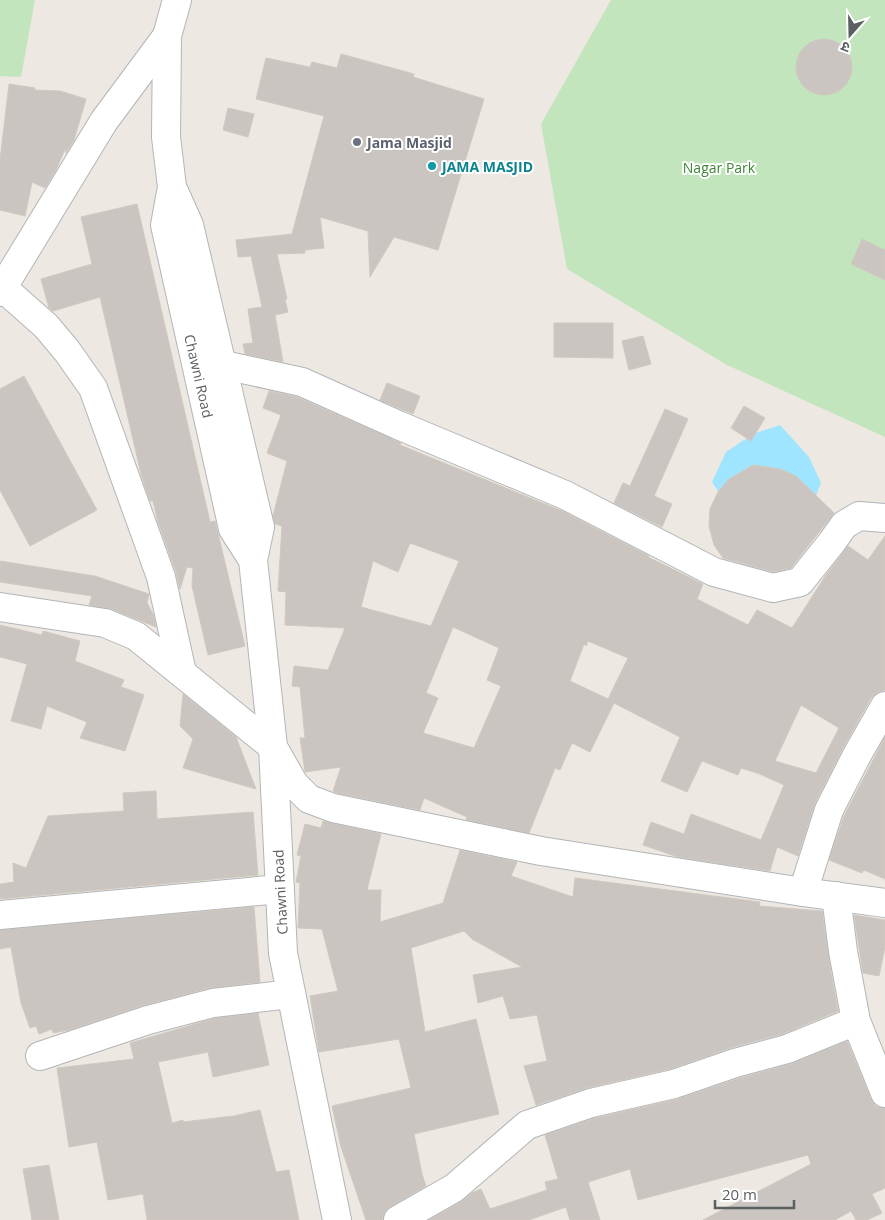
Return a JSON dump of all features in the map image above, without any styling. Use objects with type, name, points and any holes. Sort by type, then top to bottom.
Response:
[{"type":"street","name":"Chawni Road","points":[[177,0],[167,36],[166,136],[172,187],[165,225],[233,529],[253,560]]},
{"type":"street","points":[[167,36],[104,120],[1,290],[46,326],[68,351],[93,388],[161,577],[182,673]]},
{"type":"street","name":"Chawni Road","points":[[172,187],[189,225],[260,527],[253,560],[273,747],[283,953],[337,1220]]},
{"type":"street","points":[[195,359],[302,382],[398,425],[565,495],[714,572],[773,588],[800,582],[844,525],[859,516],[885,518]]},
{"type":"street","points":[[0,607],[105,623],[136,636],[273,747],[294,784],[309,800],[333,808],[542,851],[885,903]]},
{"type":"street","points":[[803,892],[829,810],[885,706]]},
{"type":"street","points":[[0,915],[280,889]]},
{"type":"street","points":[[836,896],[843,951],[856,1021],[885,1093]]},
{"type":"street","points":[[40,1056],[148,1020],[204,1006],[291,994]]},
{"type":"street","points":[[398,1220],[454,1188],[527,1125],[591,1103],[674,1084],[735,1063],[788,1049],[856,1021]]},
{"type":"green space","points":[[0,0],[35,0],[21,77],[0,76]]},
{"type":"green space","name":"Nagar Park","points":[[611,0],[885,0],[885,437],[727,365],[567,269],[541,124]]},
{"type":"water","points":[[780,425],[809,457],[821,483],[806,519],[720,494],[712,482],[726,452],[753,434]]},
{"type":"building","points":[[824,39],[835,41],[844,47],[850,56],[852,67],[850,78],[844,87],[835,93],[824,95],[813,93],[804,87],[798,78],[796,67],[798,56],[804,47],[813,41]]},
{"type":"building","points":[[341,54],[414,74],[413,77],[484,99],[438,250],[394,237],[370,277],[368,231],[320,217],[324,248],[305,250],[305,253],[277,254],[288,312],[275,315],[283,362],[245,354],[243,344],[253,343],[248,309],[262,307],[251,256],[238,257],[236,240],[292,234],[324,116],[256,99],[266,58],[310,67],[312,62],[337,68]]},
{"type":"building","points":[[9,84],[35,88],[35,90],[60,91],[86,99],[74,140],[66,153],[65,149],[56,170],[45,188],[32,182],[25,216],[0,210],[0,160]]},
{"type":"building","points":[[228,108],[254,114],[248,137],[223,130]]},
{"type":"building","points":[[137,204],[210,522],[215,521],[245,646],[208,655],[192,586],[193,568],[187,567],[180,589],[153,501],[150,501],[141,474],[100,297],[53,311],[49,308],[41,279],[92,264],[81,217]]},
{"type":"building","points":[[862,239],[885,250],[885,280],[851,264]]},
{"type":"building","points":[[554,323],[613,323],[613,358],[554,357]]},
{"type":"building","points":[[643,336],[651,364],[629,370],[622,341]]},
{"type":"building","points":[[24,376],[97,510],[30,546],[0,490],[0,389]]},
{"type":"building","points":[[387,383],[420,396],[413,414],[380,400]]},
{"type":"building","points":[[269,391],[297,397],[401,443],[400,445],[562,511],[703,584],[697,599],[748,625],[757,610],[792,628],[826,575],[848,546],[868,560],[885,536],[885,690],[878,692],[871,698],[843,748],[815,803],[798,856],[777,847],[770,871],[678,857],[643,845],[651,822],[684,834],[691,814],[761,840],[784,785],[741,768],[738,775],[702,761],[687,792],[661,781],[680,737],[614,703],[590,752],[572,743],[560,770],[555,768],[529,833],[466,820],[467,817],[424,798],[420,810],[337,793],[333,791],[341,767],[305,772],[300,738],[305,738],[300,687],[292,686],[294,666],[328,670],[345,628],[285,625],[286,592],[278,591],[282,526],[275,524],[273,516],[287,461],[267,453],[281,415],[263,408]],"holes":[[[410,543],[459,561],[431,626],[361,607],[373,561],[398,572]],[[453,627],[499,648],[487,680],[501,686],[474,748],[423,733],[438,698],[426,693]],[[588,641],[628,658],[608,699],[570,681],[584,644],[586,646]],[[801,705],[839,728],[816,773],[775,761]]]},
{"type":"building","points":[[744,406],[765,418],[751,441],[731,428]]},
{"type":"building","points":[[665,409],[688,419],[654,496],[672,504],[662,527],[614,503],[623,483],[630,486]]},
{"type":"building","points":[[753,465],[780,469],[796,476],[834,513],[791,568],[773,572],[723,558],[714,545],[709,526],[710,509],[718,492],[729,479]]},
{"type":"building","points":[[0,561],[95,576],[149,594],[147,603],[153,614],[156,627],[111,609],[89,605],[92,596],[0,582]]},
{"type":"building","points":[[0,625],[42,635],[43,631],[80,641],[75,661],[124,680],[121,687],[144,695],[125,751],[80,738],[87,722],[47,706],[41,729],[11,721],[27,664],[0,657]]},
{"type":"building","points":[[183,694],[236,737],[256,789],[183,768],[193,739],[180,726]]},
{"type":"building","points":[[885,737],[885,879],[864,870],[862,873],[829,860],[844,816]]},
{"type":"building","points":[[156,791],[157,819],[253,812],[258,875],[0,899],[0,884],[14,882],[13,863],[26,868],[48,816],[124,811],[123,793]]},
{"type":"building","points":[[323,821],[381,834],[367,890],[381,890],[380,922],[443,903],[460,850],[517,862],[511,876],[573,897],[575,878],[760,902],[759,906],[822,911],[838,1011],[782,1034],[730,1048],[670,1069],[587,1088],[536,1105],[524,1066],[547,1061],[537,1015],[510,1019],[503,996],[478,1003],[473,975],[522,967],[472,939],[464,931],[411,948],[425,1032],[476,1019],[499,1114],[414,1134],[426,1186],[390,1207],[384,1213],[382,1220],[366,1220],[341,1147],[332,1106],[411,1088],[399,1039],[319,1052],[310,996],[338,991],[322,929],[298,928],[300,883],[296,882],[301,856],[297,855],[305,824],[321,828]]},
{"type":"building","points":[[254,907],[260,982],[209,988],[144,1005],[69,1030],[53,1033],[52,1029],[39,1034],[36,1026],[30,1028],[21,1003],[11,947],[0,949],[0,930]]},
{"type":"building","points":[[854,915],[885,920],[885,947],[879,976],[863,973]]},
{"type":"building","points":[[258,1013],[269,1065],[213,1077],[208,1052],[158,1062],[172,1123],[183,1120],[183,1122],[234,1116],[260,1110],[276,1172],[289,1170],[299,1220],[147,1220],[143,1194],[108,1200],[97,1142],[69,1147],[57,1068],[134,1059],[130,1043],[216,1018]]},
{"type":"building","points":[[847,1041],[871,1099],[876,1106],[885,1108],[885,1188],[872,1194],[882,1213],[867,1220],[856,1220],[851,1211],[835,1220],[703,1220],[811,1164],[808,1155],[638,1200],[630,1169],[588,1182],[600,1220],[570,1220],[566,1207],[529,1220],[429,1220],[481,1189],[490,1209],[547,1190],[545,1182],[558,1179],[545,1135],[595,1118],[678,1099],[740,1078],[791,1064]]},
{"type":"building","points":[[49,1165],[59,1220],[32,1220],[23,1169]]},
{"type":"place","name":"Jama Masjid","points":[[357,142]]},
{"type":"place","name":"JAMA MASJID","points":[[432,166]]}]
